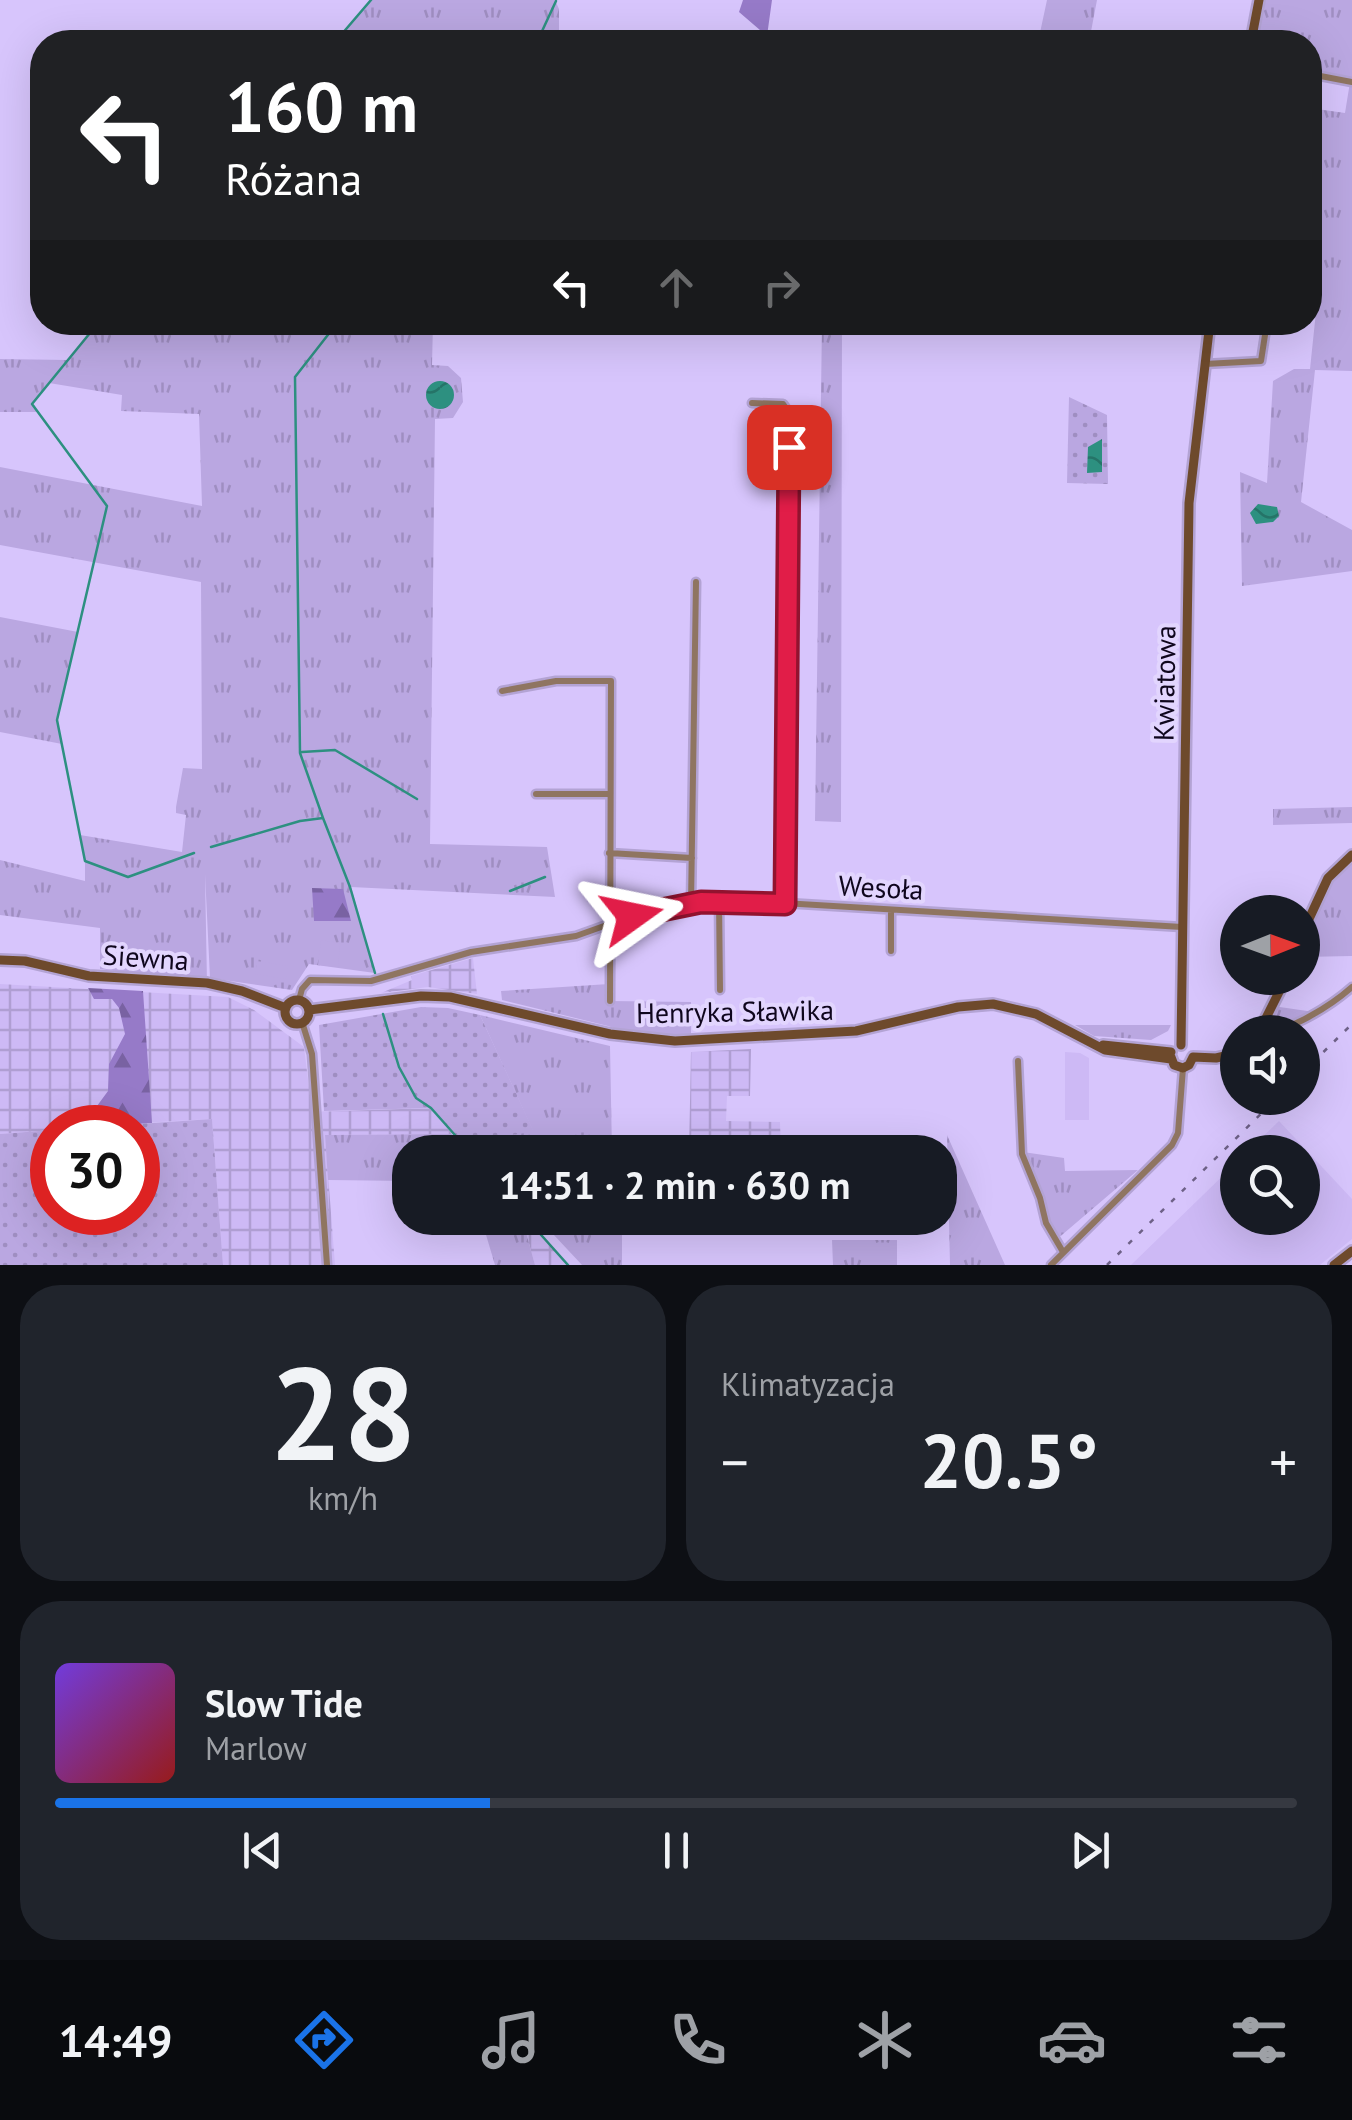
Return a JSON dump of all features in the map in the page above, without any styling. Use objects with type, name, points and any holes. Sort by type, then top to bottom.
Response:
[{"type":"main road","points":[[1253,30],[1259,0]]},
{"type":"main road","name":"Kwiatowa","points":[[1181,1045],[1189,503],[1208,335]]},
{"type":"main road","points":[[1320,895],[1328,878],[1352,855]]},
{"type":"main road","name":"Siewna","points":[[0,960],[26,961],[89,976],[207,983],[286,1008]]},
{"type":"main road","name":"Henryka Sławika","points":[[309,1010],[421,996],[450,997],[610,1034],[675,1041],[856,1030],[958,1007],[993,1004],[1036,1014],[1112,1052],[1171,1056]]},
{"type":"main road","points":[[299,1000],[309,1010],[308,1018],[290,1021],[286,1008],[299,1000]]},
{"type":"main road","points":[[1181,1045],[1190,1048],[1193,1057],[1183,1068],[1174,1065],[1171,1056],[1181,1045]]},
{"type":"main road","points":[[1193,1057],[1220,1056]]},
{"type":"main road","points":[[1334,1265],[1352,1251]]},
{"type":"street","points":[[1322,76],[1352,82]]},
{"type":"street","points":[[1205,364],[1260,361],[1265,335]]},
{"type":"street","points":[[752,403],[783,404],[790,414],[785,904]]},
{"type":"street","points":[[691,904],[696,582]]},
{"type":"street","points":[[502,691],[556,681],[611,681],[610,1001]]},
{"type":"street","points":[[536,794],[610,794]]},
{"type":"street","points":[[609,853],[692,858]]},
{"type":"street","points":[[720,900],[720,990]]},
{"type":"street","name":"Wesoła","points":[[299,1000],[310,980],[371,981],[471,952],[576,936],[691,904],[720,900],[1182,927]]},
{"type":"street","points":[[891,951],[892,910]]},
{"type":"street","points":[[1310,1015],[1352,988]]},
{"type":"street","points":[[302,1022],[312,1054],[327,1265]]},
{"type":"street","points":[[1018,1061],[1022,1154],[1046,1223],[1063,1252]]},
{"type":"street","points":[[1051,1265],[1172,1145],[1178,1133],[1183,1068]]},
{"type":"shaded area","points":[[473,958],[477,994],[428,987],[381,993],[412,980],[411,976]]},
{"type":"shaded area","points":[[0,984],[228,997],[254,1010],[304,1047],[312,1112],[431,1108],[452,1134],[325,1135],[335,1265],[223,1265],[212,1119],[160,1122],[160,1105],[30,1105],[30,1132],[0,1134]]},
{"type":"shaded area","points":[[751,1049],[750,1096],[727,1096],[726,1121],[780,1122],[780,1135],[689,1135],[691,1052]]},
{"type":"shaded area","points":[[1065,1052],[1089,1058],[1089,1120],[1065,1120]]},
{"type":"shaded area","points":[[1279,1121],[1292,1135],[1265,1135]]},
{"type":"shaded area","points":[[1320,1165],[1352,1199],[1352,1239],[1320,1265],[1131,1265],[1220,1179],[1220,1235],[1320,1235]]},
{"type":"shaded area","points":[[527,1235],[541,1235],[567,1265],[535,1265]]},
{"type":"green space","points":[[371,0],[555,0],[559,9],[559,30],[345,30]]},
{"type":"green space","points":[[743,0],[772,0],[768,30],[760,30],[739,12]]},
{"type":"green space","points":[[1047,0],[1097,0],[1091,30],[1041,30]]},
{"type":"green space","points":[[1259,0],[1352,0],[1352,371],[1315,370],[1301,502],[1352,530],[1352,571],[1242,586],[1240,472],[1267,483],[1273,381],[1294,369],[1310,369],[1314,335],[1322,335],[1322,110],[1345,113],[1350,82],[1322,76],[1322,30],[1254,30]]},
{"type":"green space","points":[[89,335],[433,335],[432,365],[448,366],[461,378],[463,402],[453,418],[435,419],[430,844],[547,847],[555,897],[351,887],[375,973],[309,964],[292,990],[210,978],[205,874],[207,983],[100,969],[100,928],[0,915],[0,860],[85,881],[80,835],[182,852],[186,815],[176,813],[176,807],[183,768],[202,769],[201,582],[0,545],[0,467],[202,506],[199,414],[121,411],[122,395],[49,383],[32,403],[38,412],[0,412],[0,359],[68,360]]},
{"type":"green space","points":[[822,335],[842,335],[841,822],[815,821]]},
{"type":"green space","points":[[1069,397],[1107,415],[1108,484],[1067,483]]},
{"type":"green space","points":[[0,617],[78,632],[57,720],[62,744],[0,732]]},
{"type":"green space","points":[[1352,807],[1352,823],[1273,825],[1273,809]]},
{"type":"green space","points":[[1352,855],[1352,956],[1320,957],[1320,897]]},
{"type":"green space","points":[[312,888],[343,889],[351,921],[314,921]]},
{"type":"green space","points":[[321,940],[340,943],[338,967],[318,965]]},
{"type":"green space","points":[[257,961],[288,966],[286,979],[255,974]]},
{"type":"green space","points":[[609,984],[609,1001],[691,1002],[691,1040],[643,1039],[608,1026],[502,1000],[501,991]]},
{"type":"green space","points":[[88,988],[143,991],[151,1105],[98,1105],[108,1091],[109,1064],[125,1034],[119,1008],[112,999],[94,999]]},
{"type":"green space","points":[[1273,1006],[1314,1012],[1309,1015],[1269,1015]]},
{"type":"green space","points":[[421,1007],[480,1015],[534,1132],[455,1135],[431,1108],[324,1111],[319,1025]]},
{"type":"green space","points":[[480,1015],[610,1046],[612,1135],[504,1135],[533,1131]]},
{"type":"green space","points":[[1075,1025],[1171,1025],[1151,1040],[1094,1036]]},
{"type":"green space","points":[[212,1119],[223,1265],[0,1265],[0,1134],[30,1132],[30,1235],[160,1235],[160,1123]]},
{"type":"green space","points":[[452,1134],[453,1135],[392,1135],[392,1181],[328,1180],[325,1135]]},
{"type":"green space","points":[[1023,1152],[1064,1158],[1065,1171],[1138,1170],[1056,1240]]},
{"type":"green space","points":[[957,1157],[1005,1265],[950,1265],[949,1235],[957,1235]]},
{"type":"green space","points":[[486,1235],[527,1235],[535,1265],[495,1265]]},
{"type":"green space","points":[[554,1235],[622,1235],[622,1265],[582,1265]]},
{"type":"green space","points":[[832,1240],[897,1240],[897,1265],[833,1265]]},
{"type":"water","points":[[440,381],[450,385],[454,395],[450,405],[440,409],[430,405],[426,395],[430,385]]},
{"type":"water","points":[[1102,439],[1102,472],[1087,473],[1088,447]]},
{"type":"water","points":[[1258,504],[1277,507],[1279,516],[1273,522],[1256,524],[1250,513]]},
{"type":"waterway","points":[[345,30],[371,0]]},
{"type":"waterway","points":[[543,30],[556,1]]},
{"type":"waterway","points":[[88,335],[32,404],[107,506],[57,720],[85,861],[128,877],[194,853]]},
{"type":"waterway","points":[[323,818],[300,753],[295,377],[328,335]]},
{"type":"waterway","points":[[302,752],[335,750],[417,799]]},
{"type":"waterway","points":[[211,847],[323,818],[350,887],[375,973]]},
{"type":"waterway","points":[[510,891],[545,877]]},
{"type":"waterway","points":[[383,1014],[399,1067],[416,1098],[431,1108],[455,1135]]},
{"type":"waterway","points":[[541,1235],[568,1265]]},
{"type":"railway","points":[[1320,1055],[1352,1024]]},
{"type":"railway","points":[[1107,1265],[1260,1115]]},
{"type":"route","points":[[632,916],[701,902],[785,904],[789,447]]}]
